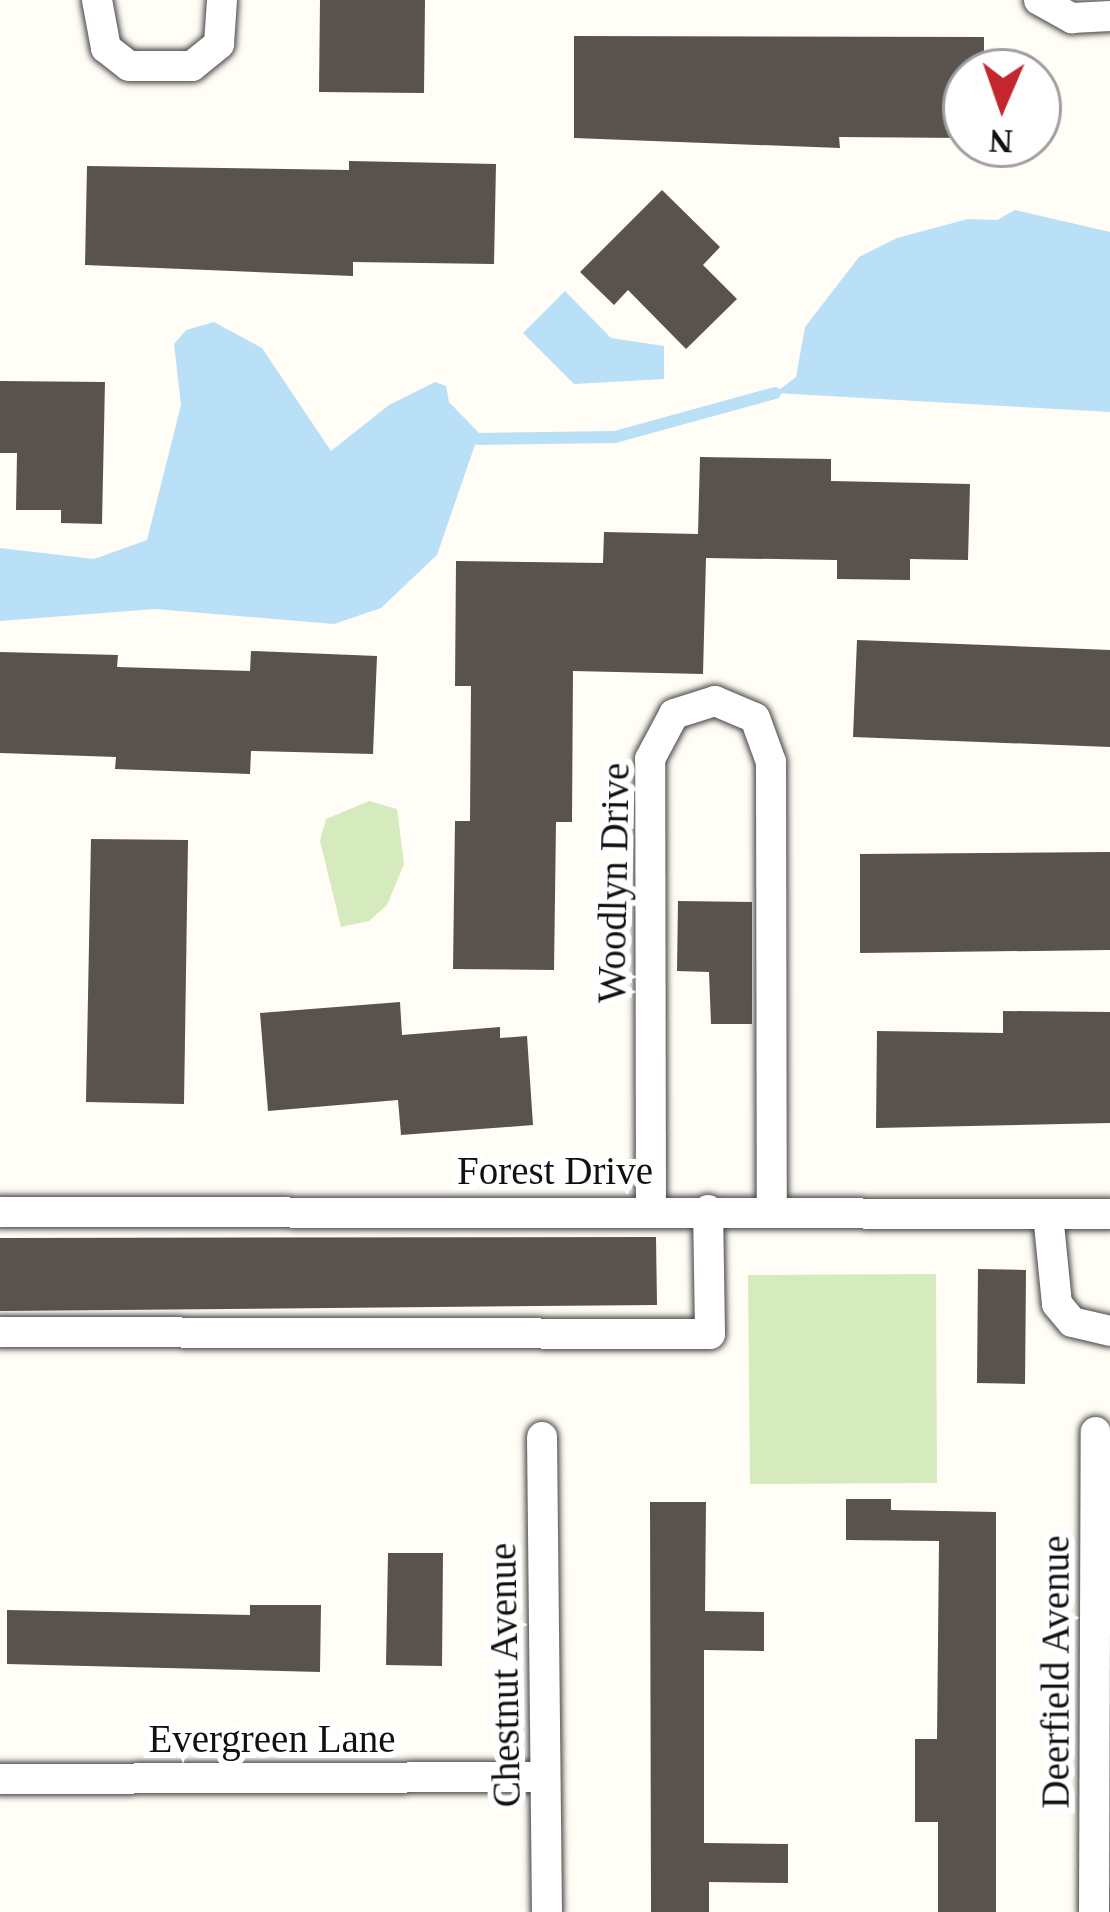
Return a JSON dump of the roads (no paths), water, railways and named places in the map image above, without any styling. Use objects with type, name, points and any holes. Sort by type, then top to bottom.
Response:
[{"type":"street","points":[[97,0],[106,48],[129,66],[192,66],[219,44],[222,0]]},
{"type":"street","points":[[1039,0],[1072,18],[1110,16]]},
{"type":"street","name":"Woodlyn Drive","points":[[651,1210],[650,759],[674,714],[715,701],[755,718],[769,740],[772,1210]]},
{"type":"street","points":[[0,1332],[710,1334],[708,1210]]},
{"type":"street","name":"Forest Drive","points":[[0,1212],[1110,1214]]},
{"type":"street","points":[[1048,1214],[1057,1304],[1072,1322],[1110,1331]]},
{"type":"street","name":"Deerfield Avenue","points":[[1094,1912],[1096,1432]]},
{"type":"street","name":"Chestnut Avenue","points":[[542,1437],[547,1912]]},
{"type":"street","name":"Evergreen Lane","points":[[0,1779],[545,1777]]},
{"type":"water","points":[[1015,210],[1110,232],[1110,412],[775,393],[796,377],[805,327],[859,257],[897,238],[968,219],[997,220]]},
{"type":"water","points":[[565,291],[611,338],[664,346],[664,379],[574,384],[523,333]]},
{"type":"water","points":[[214,322],[262,348],[331,451],[389,405],[435,382],[446,386],[449,402],[479,433],[437,555],[381,608],[334,624],[155,609],[0,621],[0,548],[94,559],[147,540],[181,405],[174,344],[186,330]]},
{"type":"waterway","points":[[478,439],[615,437],[775,393]]}]
